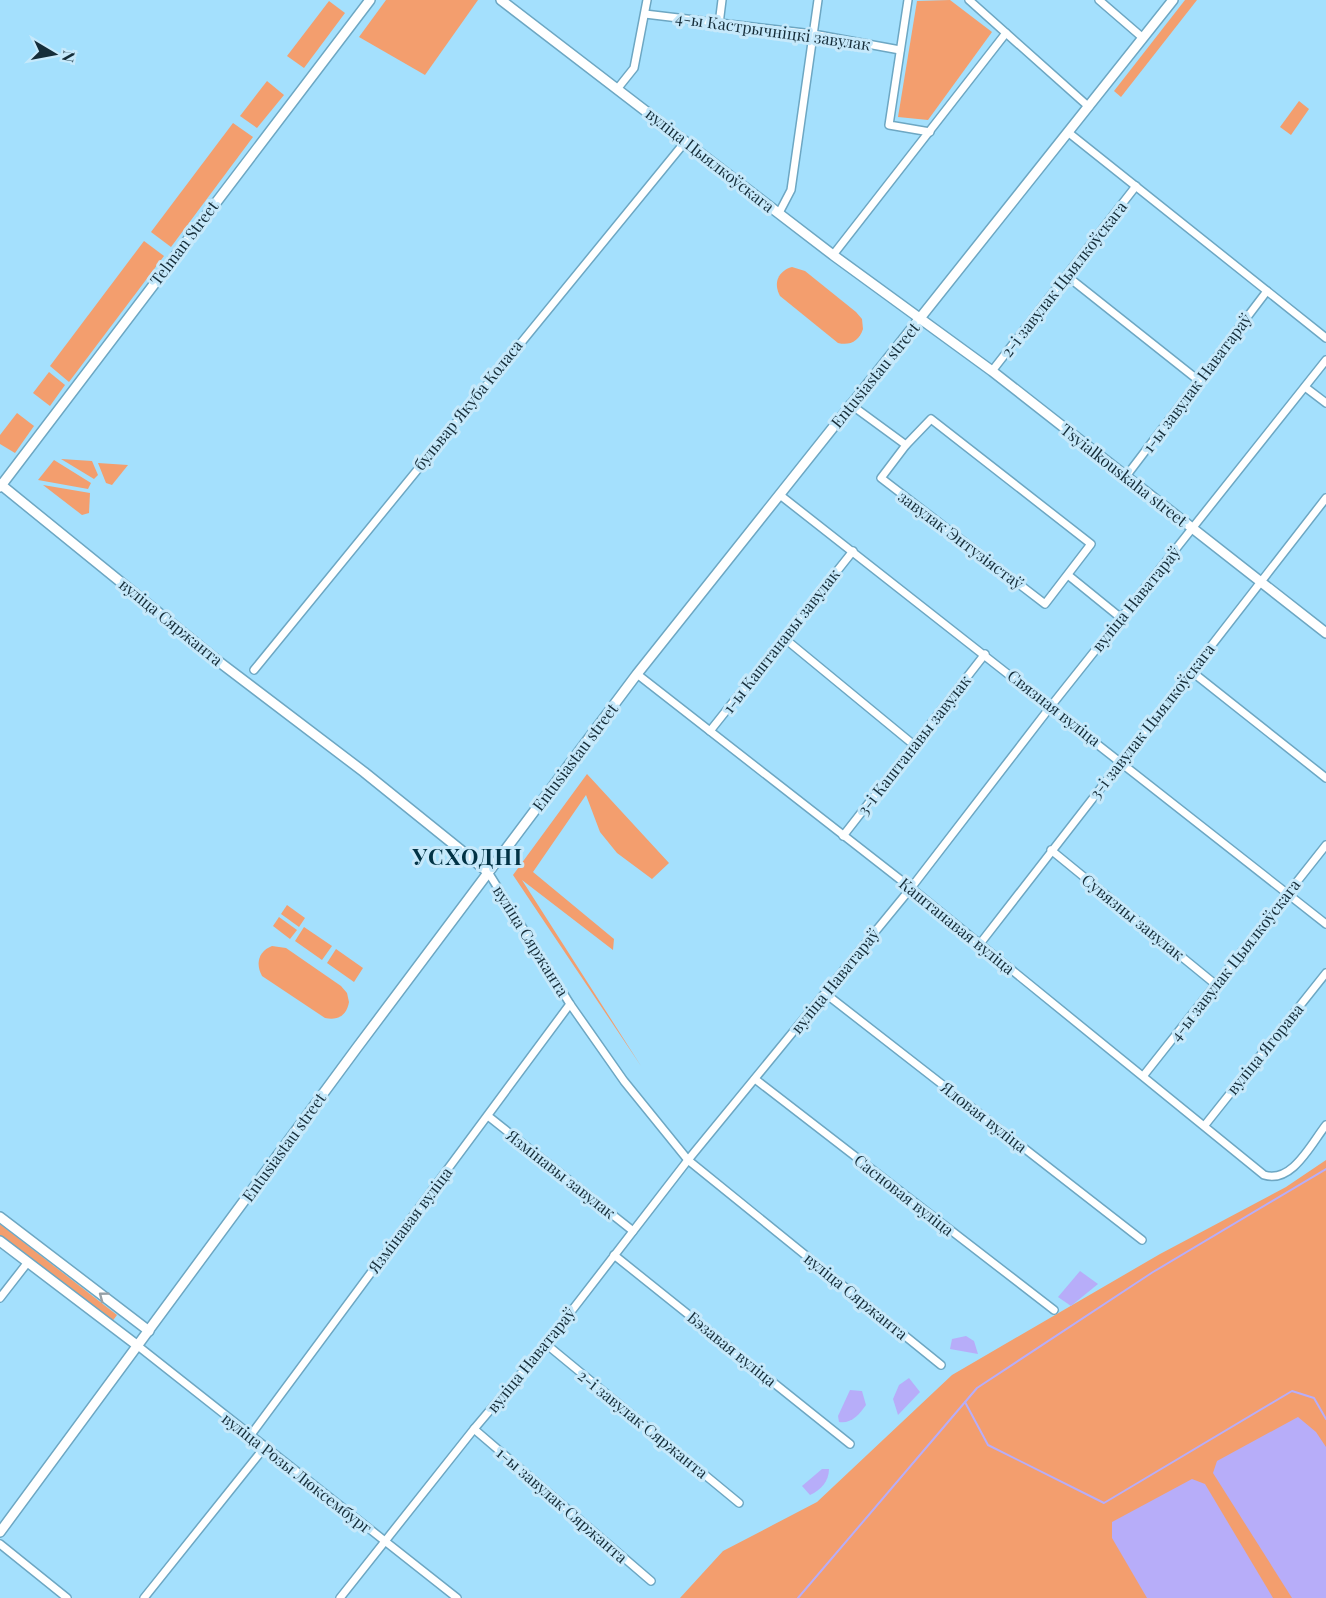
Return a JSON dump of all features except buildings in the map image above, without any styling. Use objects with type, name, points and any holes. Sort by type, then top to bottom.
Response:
[{"type":"main road","name":"Telman Street","points":[[0,486],[370,0]]},
{"type":"main road","name":"вуліца Цыялкоўскага","points":[[501,0],[920,319]]},
{"type":"main road","name":"Entusiastau street","points":[[0,1532],[637,674],[1173,0]]},
{"type":"main road","name":"Tsyialkouskaha street","points":[[920,319],[992,371],[1326,633]]},
{"type":"main road","name":"вуліца Сяржанта","points":[[0,486],[488,872]]},
{"type":"main road","points":[[0,1217],[149,1331]]},
{"type":"main road","points":[[0,1241],[138,1346]]},
{"type":"street","points":[[719,24],[722,0]]},
{"type":"street","points":[[779,213],[791,190],[818,0]]},
{"type":"street","points":[[908,0],[890,125],[930,132]]},
{"type":"street","points":[[969,0],[1089,107]]},
{"type":"street","points":[[1099,0],[1143,38]]},
{"type":"street","points":[[618,88],[634,68],[646,7]]},
{"type":"street","name":"4-ы Кастрычніцкі завулак","points":[[646,7],[719,24],[813,34],[900,50]]},
{"type":"street","points":[[833,255],[1006,33]]},
{"type":"street","points":[[1069,133],[1326,338]]},
{"type":"street","name":"бульвар Якуба Коласа","points":[[254,670],[685,142]]},
{"type":"street","name":"2-і завулак Цыялкоўскага","points":[[992,371],[1136,186]]},
{"type":"street","points":[[1066,276],[1198,381]]},
{"type":"street","name":"1-ы завулак Наватараў","points":[[1126,475],[1267,291]]},
{"type":"street","name":"вуліца Наватараў","points":[[340,1598],[383,1540],[546,1344],[688,1160],[826,994],[1326,360]]},
{"type":"street","points":[[1305,387],[1326,403]]},
{"type":"street","points":[[850,404],[906,445]]},
{"type":"street","name":"завулак Энтузіястаў","points":[[931,419],[1091,544],[1045,604],[881,478],[906,445],[931,419]]},
{"type":"street","name":"Связная вуліца","points":[[780,495],[1326,924]]},
{"type":"street","name":"3-і завулак Цыялкоўскага","points":[[979,945],[1120,760],[1326,498]]},
{"type":"street","name":"1-ы Каштанавы завулак","points":[[710,731],[852,551]]},
{"type":"street","points":[[1068,575],[1121,618]]},
{"type":"street","points":[[784,638],[914,745]]},
{"type":"street","name":"3-і Каштанавы завулак","points":[[843,836],[985,654]]},
{"type":"street","points":[[1191,671],[1326,778]]},
{"type":"street","name":"Каштанавая вуліца","points":[[637,674],[910,888],[1144,1075],[1264,1175],[1275,1178],[1289,1173],[1326,1125]]},
{"type":"street","name":"4-ы завулак Цыялкоўскага","points":[[1144,1075],[1326,845]]},
{"type":"street","name":"Сувязны завулак","points":[[1051,850],[1215,984]]},
{"type":"street","name":"вуліца Сяржанта","points":[[488,872],[570,1004],[624,1081],[688,1160],[941,1365]]},
{"type":"street","name":"вуліца Ягорава","points":[[1205,1125],[1326,973]]},
{"type":"street","name":"Яловая вуліца","points":[[826,994],[1142,1240]]},
{"type":"street","name":"Язмінавая вуліца","points":[[250,1436],[570,1004]]},
{"type":"street","name":"Сасновая вуліца","points":[[755,1079],[1054,1310]]},
{"type":"street","name":"Язмінавы завулак","points":[[488,1116],[633,1231]]},
{"type":"street","name":"Бэзавая вуліца","points":[[614,1255],[850,1444]]},
{"type":"street","points":[[0,1298],[28,1262]]},
{"type":"street","name":"2-і завулак Сяржанта","points":[[546,1344],[739,1503]]},
{"type":"street","name":"вуліца Розы Люксембург","points":[[138,1346],[264,1448],[457,1598]]},
{"type":"street","name":"1-ы завулак Сяржанта","points":[[474,1429],[651,1581]]},
{"type":"street","points":[[144,1598],[264,1448]]},
{"type":"street","points":[[0,1544],[67,1598]]},
{"type":"shaded area","points":[[386,0],[478,0],[425,75],[359,37]]},
{"type":"shaded area","points":[[950,0],[992,32],[928,120],[898,117],[917,1]]},
{"type":"shaded area","points":[[1185,0],[1197,0],[1121,97],[1114,91]]},
{"type":"shaded area","points":[[329,1],[345,13],[304,68],[287,56]]},
{"type":"shaded area","points":[[267,81],[284,95],[257,128],[240,116]]},
{"type":"shaded area","points":[[1299,101],[1309,109],[1291,135],[1280,127]]},
{"type":"shaded area","points":[[233,123],[253,137],[171,247],[151,232]]},
{"type":"shaded area","points":[[144,241],[164,256],[69,382],[50,366]]},
{"type":"shaded area","points":[[792,267],[805,271],[856,312],[862,319],[863,329],[856,339],[846,344],[838,343],[780,296],[777,287],[778,278],[783,271]]},
{"type":"shaded area","points":[[49,372],[65,385],[50,406],[33,393]]},
{"type":"shaded area","points":[[17,413],[34,426],[15,453],[0,444],[0,435]]},
{"type":"shaded area","points":[[61,459],[92,461],[98,475],[94,479]]},
{"type":"shaded area","points":[[54,460],[91,483],[88,489],[38,480]]},
{"type":"shaded area","points":[[98,463],[128,465],[112,485],[106,483]]},
{"type":"shaded area","points":[[43,485],[90,493],[89,513],[82,515]]},
{"type":"shaded area","points":[[587,774],[669,863],[652,879],[617,853],[600,832],[586,795],[533,872],[614,939],[613,950],[522,880],[641,1066],[513,875]]},
{"type":"shaded area","points":[[287,905],[305,918],[299,927],[281,914]]},
{"type":"shaded area","points":[[279,917],[297,930],[290,939],[273,926]]},
{"type":"shaded area","points":[[304,927],[332,946],[322,960],[295,941]]},
{"type":"shaded area","points":[[272,946],[286,948],[341,986],[347,993],[349,1002],[344,1014],[334,1019],[325,1018],[262,976],[259,958]]},
{"type":"shaded area","points":[[336,949],[363,968],[354,982],[327,963]]},
{"type":"shaded area","points":[[1326,1160],[1326,1598],[680,1598],[723,1551],[817,1502],[952,1375],[1160,1254],[1286,1187]]},
{"type":"shaded area","points":[[0,1224],[117,1315],[111,1323],[0,1237]]},
{"type":"shaded area","points":[[1080,1271],[1098,1284],[1071,1306],[1058,1297]]},
{"type":"shaded area","points":[[966,1336],[974,1341],[978,1354],[950,1349],[952,1339]]},
{"type":"shaded area","points":[[909,1378],[920,1392],[898,1415],[893,1399],[899,1385]]},
{"type":"shaded area","points":[[850,1390],[862,1391],[866,1405],[854,1418],[847,1422],[839,1422],[838,1416]]},
{"type":"shaded area","points":[[1298,1417],[1316,1432],[1326,1447],[1326,1598],[1292,1598],[1213,1473],[1217,1461]]},
{"type":"shaded area","points":[[822,1469],[829,1469],[826,1481],[818,1491],[810,1495],[802,1486]]},
{"type":"shaded area","points":[[1192,1479],[1205,1484],[1273,1598],[1147,1598],[1112,1538],[1112,1522]]},
{"type":"waterway","points":[[798,1598],[977,1388],[1153,1272],[1326,1169]]},
{"type":"waterway","points":[[965,1402],[988,1445],[1104,1503],[1292,1391],[1314,1398],[1326,1419]]},
{"type":"district","name":"УСХОДНІ","points":[[468,857]]}]
